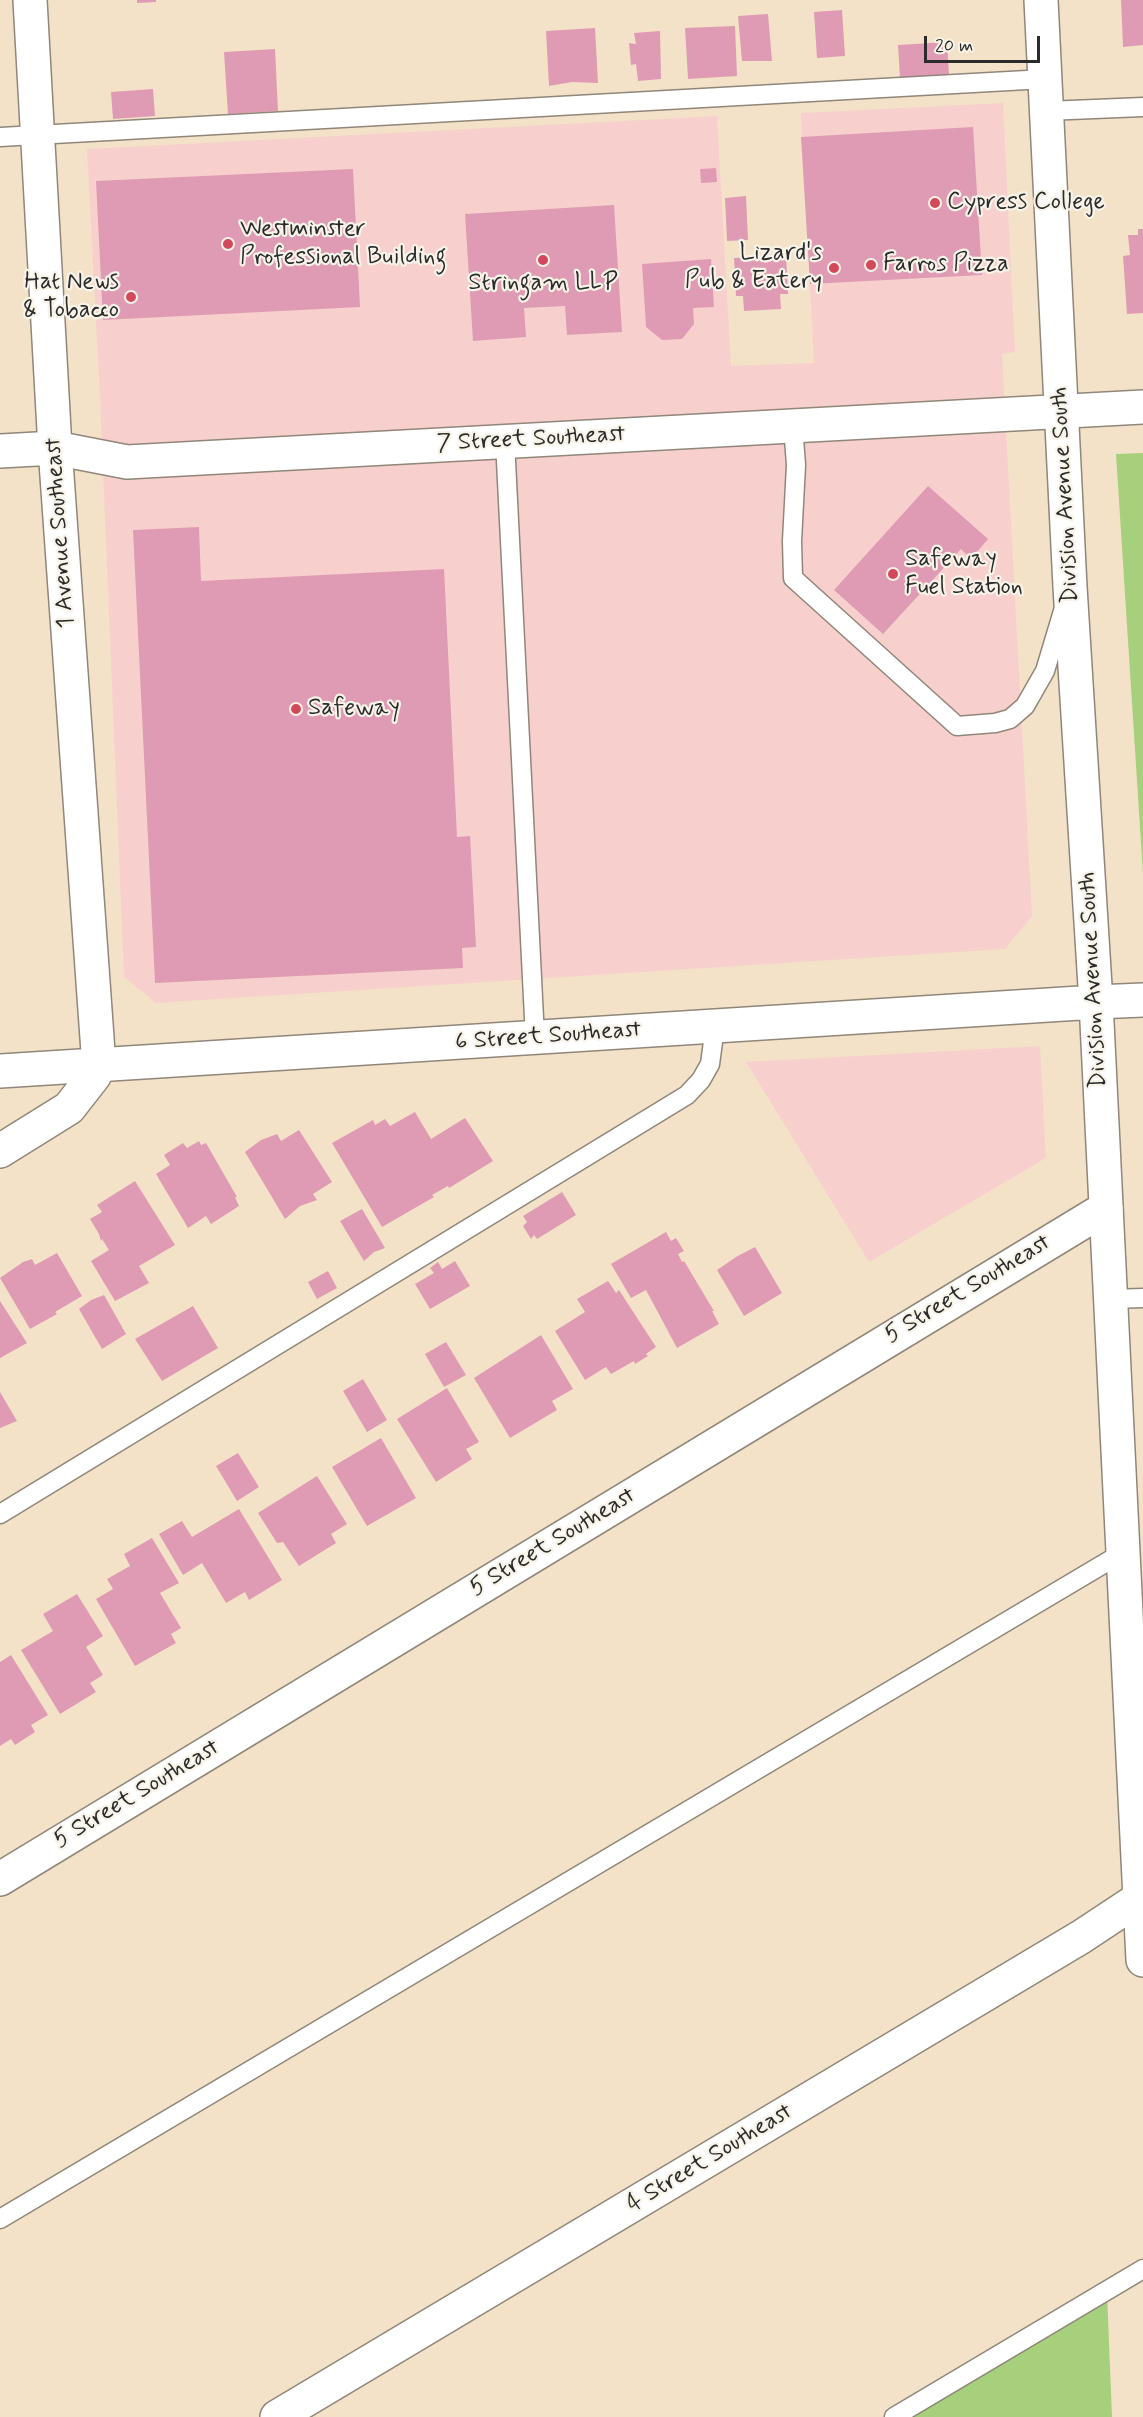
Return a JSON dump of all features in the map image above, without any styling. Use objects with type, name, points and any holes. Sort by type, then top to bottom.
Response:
[{"type":"street","name":"1 Avenue Southeast","points":[[30,0],[55,448],[99,1066]]},
{"type":"street","name":"Division Avenue South","points":[[1041,0],[1070,587],[1096,1002],[1122,1552],[1134,1594],[1143,1960]]},
{"type":"street","name":"7 Street Southeast","points":[[0,451],[55,448],[127,462],[1143,407]]},
{"type":"street","name":"6 Street Southeast","points":[[0,1071],[1143,1000]]},
{"type":"street","points":[[0,1150],[69,1108],[99,1066]]},
{"type":"street","name":"5 Street Southeast","points":[[0,1879],[1106,1208]]},
{"type":"street","name":"4 Street Southeast","points":[[277,2417],[1071,1943],[1142,1898]]},
{"type":"lane","points":[[0,137],[1045,79]]},
{"type":"lane","points":[[1046,111],[1143,107]]},
{"type":"lane","points":[[793,425],[796,465],[792,541],[793,578],[957,726],[996,723],[1010,719],[1025,706],[1045,671],[1070,587]]},
{"type":"lane","points":[[505,441],[535,1038]]},
{"type":"lane","points":[[0,1514],[687,1095],[701,1080],[710,1064],[715,1027]]},
{"type":"lane","points":[[1111,1299],[1143,1298]]},
{"type":"lane","points":[[0,2219],[1122,1552]]},
{"type":"lane","points":[[894,2417],[1143,2269]]},
{"type":"shaded area","points":[[1003,103],[1015,352],[1002,354],[1032,916],[1005,949],[156,1003],[124,977],[100,398],[87,149],[717,116],[731,366],[814,363],[801,113]]},
{"type":"shaded area","points":[[1040,1046],[1046,1158],[869,1262],[746,1062]]},
{"type":"green space","points":[[1143,453],[1143,874],[1116,454]]},
{"type":"green space","points":[[1107,2293],[1112,2417],[900,2417]]},
{"type":"building","points":[[137,0],[156,0],[156,2],[137,3]]},
{"type":"building","points":[[1121,0],[1143,0],[1143,45],[1123,47]]},
{"type":"building","points":[[842,10],[845,56],[817,58],[814,12]]},
{"type":"building","points":[[768,14],[772,61],[742,61],[738,16]]},
{"type":"building","points":[[735,26],[737,76],[688,79],[685,28]]},
{"type":"building","points":[[595,28],[598,83],[572,82],[549,86],[546,31]]},
{"type":"building","points":[[660,31],[661,79],[638,81],[636,64],[631,65],[629,43],[636,44],[634,33]]},
{"type":"building","points":[[947,42],[949,75],[900,78],[898,45]]},
{"type":"building","points":[[275,49],[278,111],[228,114],[224,52]]},
{"type":"building","points":[[153,89],[155,116],[113,119],[111,92]]},
{"type":"building","points":[[973,127],[982,275],[810,284],[801,137]]},
{"type":"building","points":[[716,168],[717,182],[701,183],[700,169]]},
{"type":"building","name":"Westminster Professional Building","points":[[353,169],[360,307],[103,320],[96,181]]},
{"type":"building","points":[[746,196],[748,240],[727,241],[725,198]]},
{"type":"building","name":"Stringam LLP","points":[[614,205],[622,332],[567,335],[565,306],[524,308],[526,337],[473,341],[465,214]]},
{"type":"building","points":[[1138,229],[1143,229],[1143,313],[1127,314],[1123,256],[1130,255],[1128,235],[1138,235]]},
{"type":"building","points":[[786,255],[788,294],[780,294],[781,309],[744,311],[743,296],[736,296],[734,258]]},
{"type":"building","points":[[711,259],[714,307],[693,308],[694,324],[682,339],[662,340],[646,327],[642,264]]},
{"type":"building","name":"Safeway Fuel Station","points":[[928,486],[988,539],[971,559],[961,549],[883,634],[834,590]]},
{"type":"building","name":"Safeway","points":[[199,527],[201,581],[444,569],[457,837],[470,836],[476,947],[462,948],[463,968],[155,983],[133,530]]},
{"type":"building","points":[[415,1112],[431,1139],[465,1118],[493,1161],[449,1188],[448,1186],[432,1195],[434,1197],[382,1227],[332,1143],[373,1120],[375,1125],[385,1119],[390,1126]]},
{"type":"building","points":[[299,1130],[332,1182],[313,1194],[317,1200],[300,1206],[285,1219],[245,1152],[261,1140],[277,1134],[281,1141]]},
{"type":"building","points":[[199,1141],[201,1145],[206,1143],[237,1197],[235,1197],[239,1206],[211,1224],[206,1216],[188,1228],[156,1174],[170,1165],[164,1155],[183,1143],[187,1148]]},
{"type":"building","points":[[135,1181],[175,1245],[139,1266],[149,1283],[115,1301],[91,1261],[109,1250],[102,1239],[101,1241],[90,1219],[102,1212],[97,1205]]},
{"type":"building","points":[[562,1192],[576,1215],[537,1239],[534,1235],[531,1239],[523,1226],[527,1222],[523,1216]]},
{"type":"building","points":[[362,1209],[385,1248],[374,1252],[364,1261],[340,1221]]},
{"type":"building","points":[[666,1232],[671,1241],[676,1238],[684,1251],[678,1254],[714,1311],[712,1311],[719,1324],[677,1348],[646,1290],[631,1298],[611,1264]]},
{"type":"building","points":[[755,1247],[782,1293],[744,1316],[717,1270]]},
{"type":"building","points":[[57,1253],[82,1296],[55,1312],[57,1314],[30,1329],[0,1278],[23,1262],[32,1259],[35,1265]]},
{"type":"building","points":[[455,1261],[470,1286],[430,1309],[415,1284],[434,1273],[430,1268],[438,1262],[442,1269]]},
{"type":"building","points":[[328,1271],[337,1288],[317,1299],[308,1282]]},
{"type":"building","points":[[608,1281],[616,1293],[619,1290],[656,1347],[646,1354],[648,1356],[635,1364],[634,1361],[611,1374],[606,1367],[585,1380],[555,1331],[585,1312],[577,1299]]},
{"type":"building","points":[[104,1295],[126,1334],[102,1349],[79,1309],[91,1300]]},
{"type":"building","points":[[0,1301],[27,1343],[0,1358]]},
{"type":"building","points":[[193,1306],[218,1348],[162,1381],[135,1339]]},
{"type":"building","points":[[541,1335],[573,1389],[552,1401],[557,1410],[510,1438],[474,1378]]},
{"type":"building","points":[[446,1342],[466,1375],[444,1387],[425,1354]]},
{"type":"building","points":[[363,1379],[387,1420],[367,1432],[343,1391]]},
{"type":"building","points":[[447,1388],[479,1442],[466,1449],[472,1459],[436,1482],[397,1419]]},
{"type":"building","points":[[0,1392],[17,1421],[0,1428]]},
{"type":"building","points":[[381,1438],[416,1498],[367,1526],[332,1467]]},
{"type":"building","points":[[238,1453],[259,1487],[237,1501],[216,1466]]},
{"type":"building","points":[[317,1476],[347,1524],[331,1534],[336,1543],[299,1566],[283,1542],[277,1543],[258,1513]]},
{"type":"building","points":[[239,1509],[282,1580],[249,1600],[245,1592],[226,1603],[202,1563],[183,1575],[159,1534],[182,1521],[192,1537]]},
{"type":"building","points":[[152,1538],[179,1583],[160,1593],[181,1628],[171,1634],[176,1643],[135,1666],[96,1599],[113,1589],[107,1579],[130,1566],[124,1554]]},
{"type":"building","points":[[77,1594],[103,1636],[86,1647],[103,1675],[90,1683],[96,1692],[60,1714],[21,1650],[53,1631],[43,1614]]},
{"type":"building","points":[[11,1655],[48,1715],[31,1725],[35,1732],[15,1745],[11,1739],[0,1746],[0,1662]]},
{"type":"place","name":"Cypress College","points":[[935,203]]},
{"type":"place","name":"Westminster Professional Building","points":[[228,244]]},
{"type":"place","name":"Stringam LLP","points":[[543,260]]},
{"type":"place","name":"Farros Pizza","points":[[871,265]]},
{"type":"place","name":"Lizard's Pub & Eatery","points":[[834,268]]},
{"type":"place","name":"Hat News & Tobacco","points":[[131,297]]},
{"type":"place","name":"Safeway Fuel Station","points":[[893,574]]},
{"type":"place","name":"Safeway","points":[[296,709]]}]
